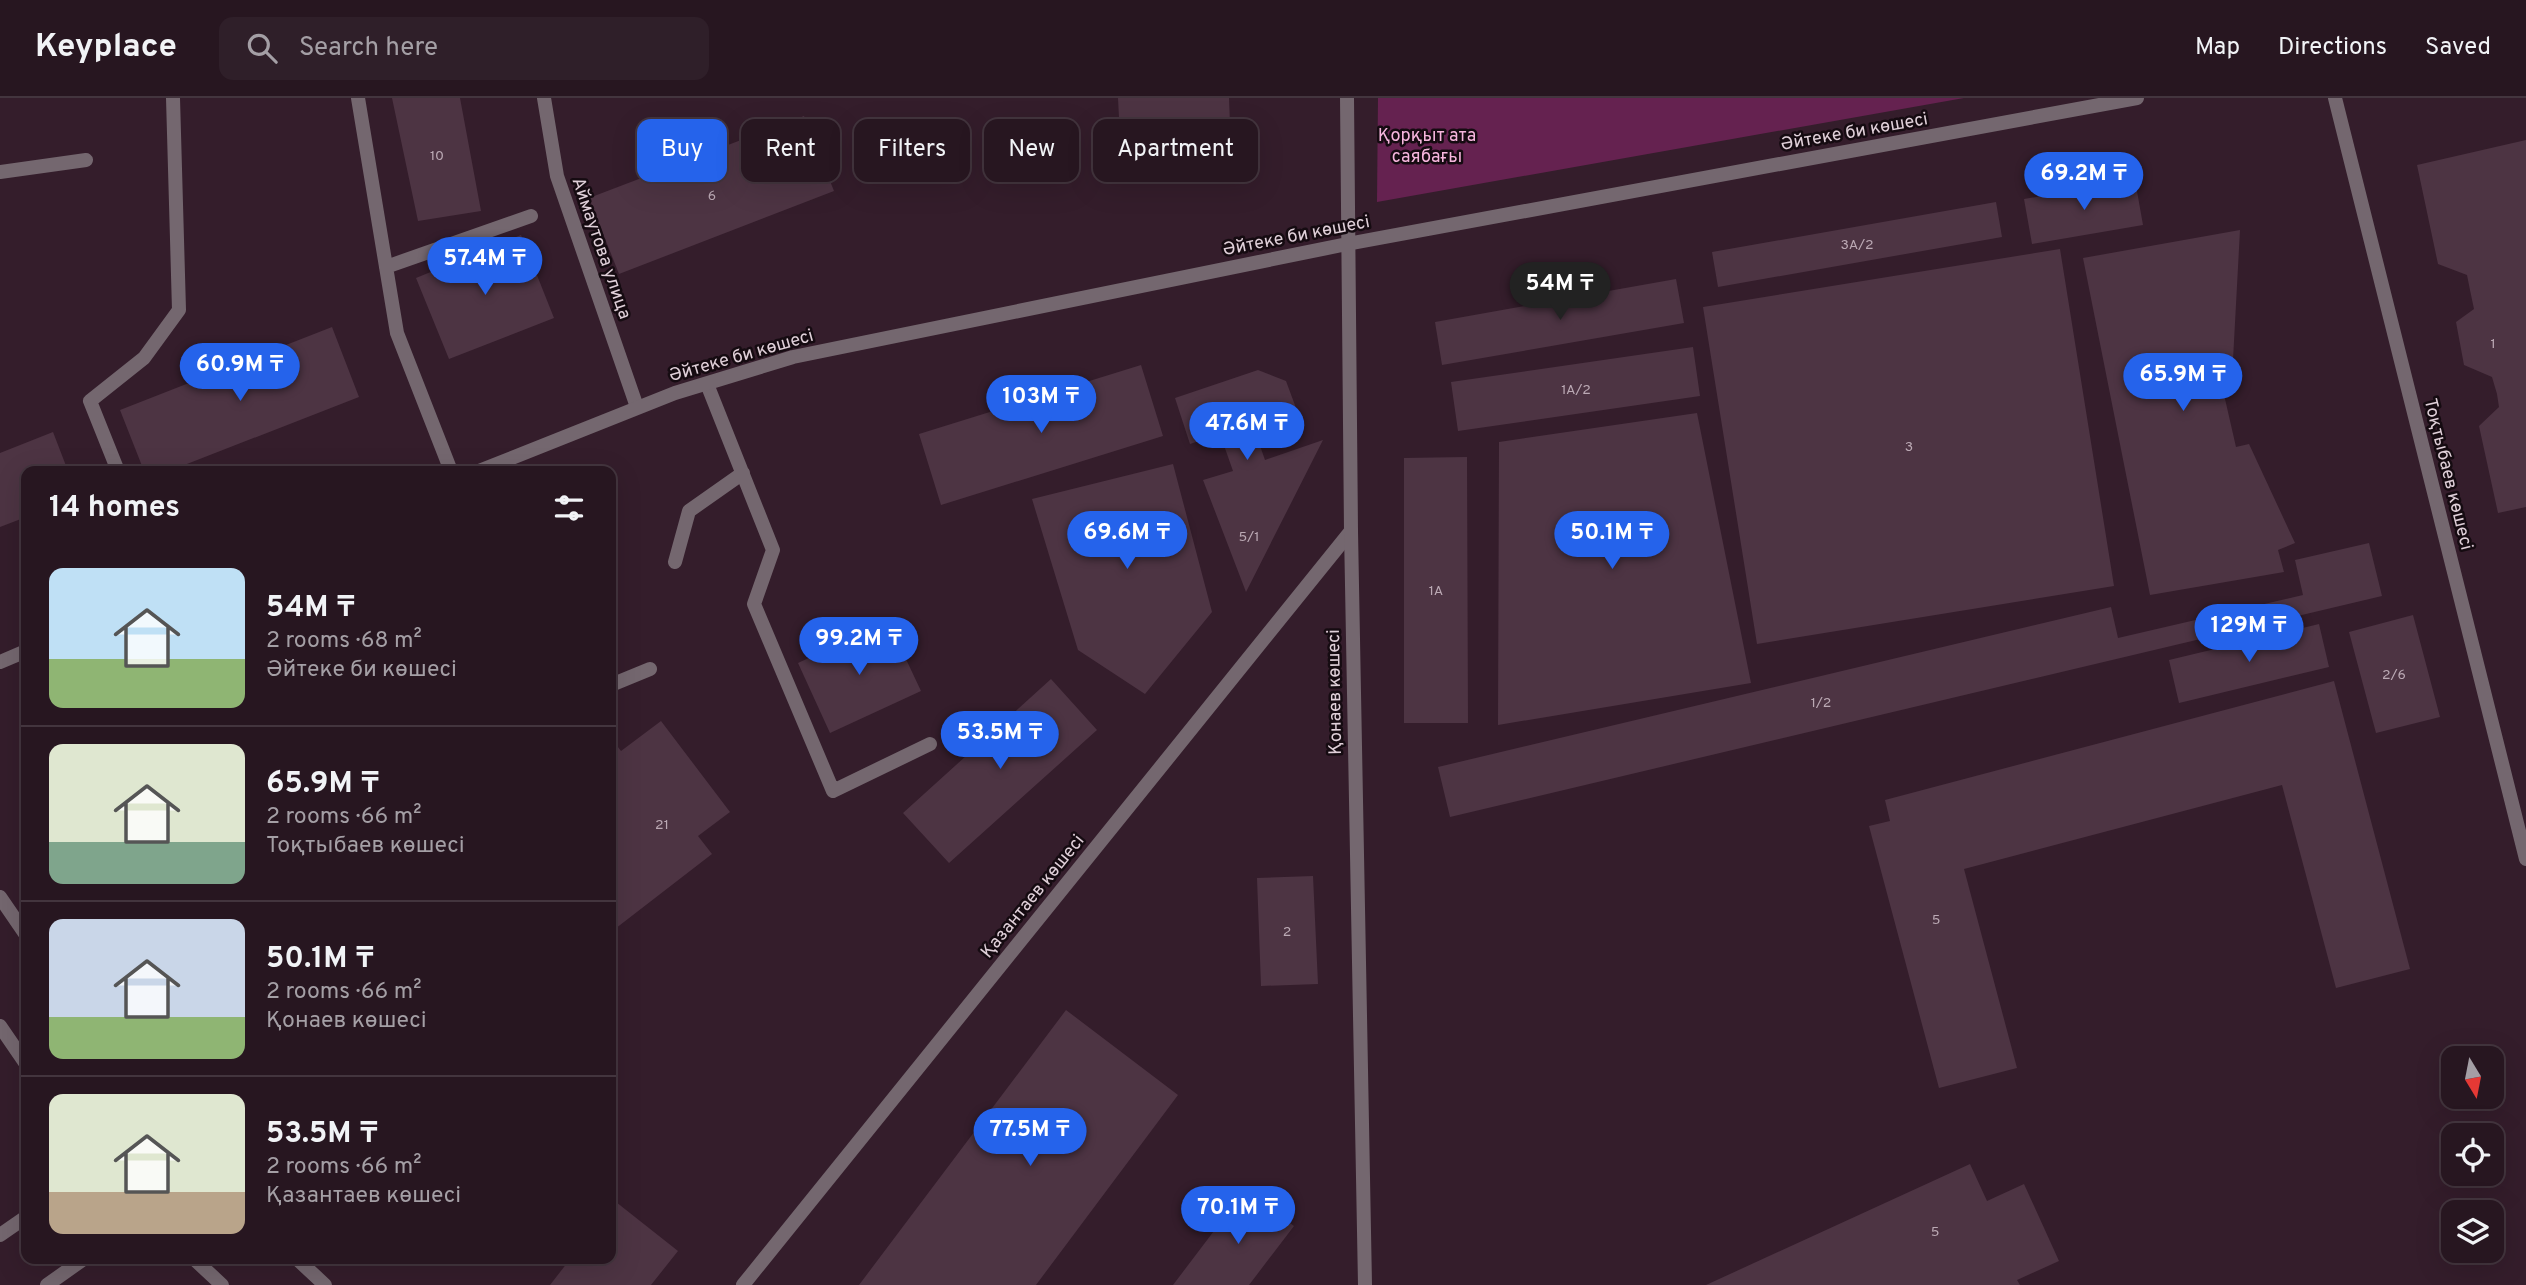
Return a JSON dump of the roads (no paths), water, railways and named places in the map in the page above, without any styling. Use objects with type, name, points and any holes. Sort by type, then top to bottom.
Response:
[{"type":"street","points":[[116,466],[90,401],[144,358],[179,310],[173,98]]},
{"type":"street","points":[[358,98],[397,332],[449,466]]},
{"type":"street","name":"Аймаутова улица","points":[[544,98],[557,176],[637,407]]},
{"type":"street","name":"Қонаев көшесі","points":[[1347,98],[1350,531],[1365,1285]]},
{"type":"street","name":"Әйтеке би көшесі","points":[[491,466],[637,407],[793,357],[1348,244],[2137,98]]},
{"type":"street","name":"Тоқтыбаев көшесі","points":[[2335,98],[2526,859]]},
{"type":"street","points":[[0,172],[86,160]]},
{"type":"street","points":[[386,267],[531,216]]},
{"type":"street","points":[[707,384],[774,550],[754,604],[833,791],[930,744]]},
{"type":"street","points":[[675,562],[688,511],[743,473]]},
{"type":"street","name":"Қазантаев көшесі","points":[[743,1285],[1350,531]]},
{"type":"street","points":[[0,662],[21,653]]},
{"type":"street","points":[[616,683],[650,669]]},
{"type":"street","points":[[0,897],[21,928]]},
{"type":"street","points":[[0,1026],[21,1057]]},
{"type":"street","points":[[0,1235],[21,1220]]},
{"type":"street","points":[[47,1285],[77,1264]]},
{"type":"street","points":[[199,1264],[222,1285]]},
{"type":"street","points":[[308,1264],[326,1285]]},
{"type":"park label","name":"Қорқыт ата саябағы","points":[[1427,145]]}]
